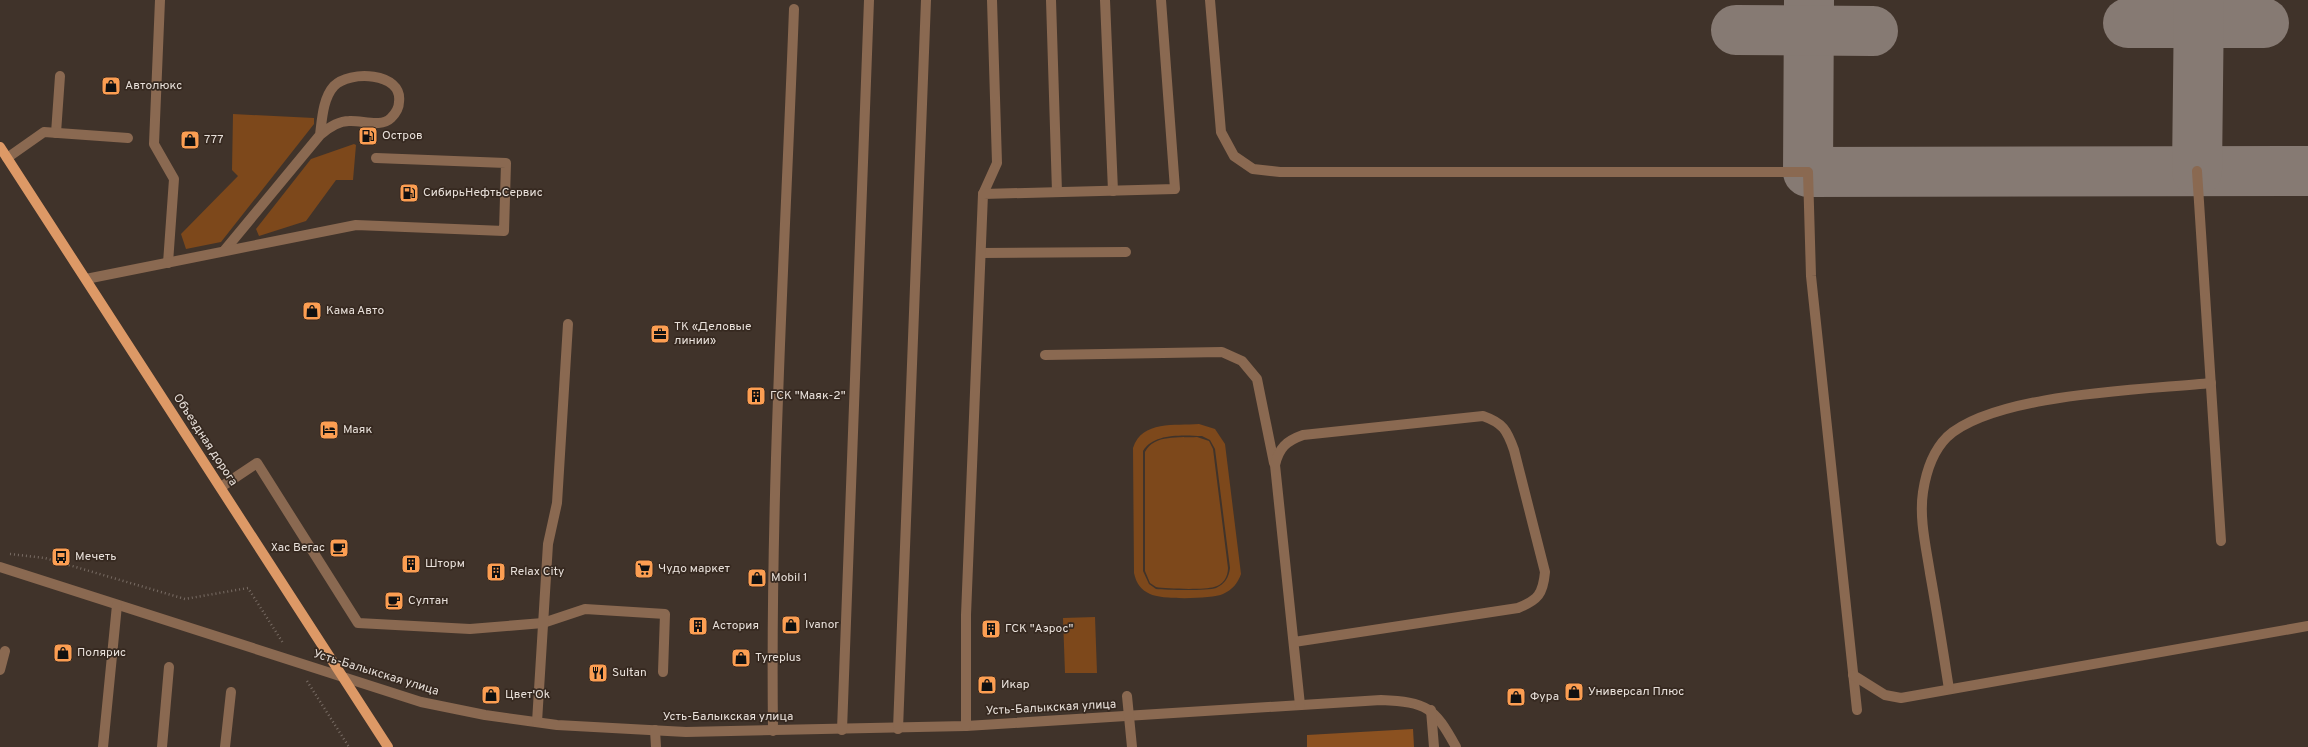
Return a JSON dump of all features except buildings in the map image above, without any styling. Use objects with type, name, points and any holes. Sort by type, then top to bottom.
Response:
[{"type":"main road","name":"Объездная дорога","points":[[0,147],[388,747]]},
{"type":"street","points":[[160,0],[154,144],[174,179],[168,263]]},
{"type":"street","points":[[842,730],[870,0]]},
{"type":"street","points":[[898,729],[926,0]]},
{"type":"street","points":[[966,726],[966,616],[984,194],[997,162],[992,0]]},
{"type":"street","points":[[1051,0],[1057,192]]},
{"type":"street","points":[[1105,0],[1113,191]]},
{"type":"street","points":[[984,194],[1175,189],[1162,0]]},
{"type":"street","points":[[1210,0],[1221,132],[1234,156],[1253,169],[1280,172],[1808,172],[1811,276],[1857,710]]},
{"type":"street","points":[[773,731],[772,651],[778,438],[794,9]]},
{"type":"street","points":[[56,133],[60,76]]},
{"type":"street","points":[[224,251],[320,135],[331,126],[348,121],[380,123],[390,119],[399,107],[400,95],[395,84],[384,79],[368,77],[349,78],[335,85],[327,97],[320,135]]},
{"type":"street","points":[[7,158],[44,132],[128,138]]},
{"type":"street","points":[[86,280],[356,225],[504,231],[506,163],[376,158]]},
{"type":"street","points":[[2197,171],[2221,541]]},
{"type":"street","points":[[981,253],[1126,252]]},
{"type":"street","points":[[537,722],[548,544],[557,503],[568,324]]},
{"type":"street","points":[[1045,355],[1222,352],[1242,361],[1256,379],[1275,465],[1300,705]]},
{"type":"street","points":[[1949,690],[1923,527],[1923,492],[1934,456],[1947,437],[1967,423],[1998,410],[2062,398],[2211,383]]},
{"type":"street","points":[[1275,465],[1279,450],[1289,440],[1303,435],[1483,416],[1495,420],[1507,432],[1514,450],[1545,572],[1544,587],[1534,601],[1518,608],[1294,642]]},
{"type":"street","points":[[221,487],[257,463],[358,623],[470,628],[543,623],[585,609],[665,614],[663,672]]},
{"type":"street","name":"Усть-Балыкская улица","points":[[0,567],[422,702],[485,715],[557,725],[656,730],[773,731],[898,729],[1130,717],[1381,700],[1418,704],[1431,710],[1444,725],[1456,747]]},
{"type":"street","points":[[103,747],[117,605]]},
{"type":"street","points":[[1853,675],[1873,688],[1894,697],[1949,690],[2308,626]]},
{"type":"street","points":[[0,670],[6,651]]},
{"type":"street","points":[[162,747],[169,667]]},
{"type":"street","points":[[225,747],[231,692]]},
{"type":"street","points":[[1127,696],[1132,747]]},
{"type":"street","points":[[1431,710],[1434,747]]},
{"type":"street","points":[[656,730],[656,747]]},
{"type":"path","points":[[7,554],[44,558],[185,599],[248,588]]},
{"type":"shaded area","points":[[233,114],[314,118],[314,124],[221,242],[186,249],[181,234],[238,176],[232,170]]},
{"type":"shaded area","points":[[354,144],[356,145],[353,180],[336,180],[306,221],[259,236],[256,229],[311,159]]},
{"type":"shaded area","points":[[1199,424],[1215,429],[1225,444],[1241,574],[1232,588],[1217,596],[1186,598],[1156,596],[1150,594],[1142,588],[1136,580],[1134,573],[1133,448],[1137,439],[1144,433],[1160,426]],"holes":[[[1169,436],[1202,436],[1210,440],[1215,449],[1230,568],[1229,574],[1222,584],[1212,589],[1156,589],[1149,584],[1143,571],[1143,451],[1154,441]]]},
{"type":"shaded area","points":[[1175,437],[1197,437],[1209,441],[1213,449],[1228,568],[1227,574],[1220,584],[1209,588],[1185,589],[1156,587],[1150,583],[1145,571],[1145,452],[1149,446],[1161,440]]},
{"type":"shaded area","points":[[1095,617],[1097,673],[1065,673],[1063,618]]},
{"type":"shaded area","points":[[1413,729],[1414,747],[1307,747],[1307,735]]},
{"type":"taxiway","points":[[1809,0],[1808,172],[2308,171]]},
{"type":"taxiway","points":[[2197,171],[2199,0]]},
{"type":"taxiway","points":[[2128,23],[2264,23]]},
{"type":"taxiway","points":[[1736,30],[1873,31]]},
{"type":"place","name":"Автолюкс","points":[[111,86]]},
{"type":"place","name":"Остров","points":[[368,136]]},
{"type":"place","name":"777","points":[[190,140]]},
{"type":"place","name":"СибирьНефтьСервис","points":[[409,193]]},
{"type":"place","name":"Кама Авто","points":[[312,311]]},
{"type":"place","name":"ТК «Деловые линии»","points":[[660,334]]},
{"type":"place","name":"ГСК \"Маяк-2\"","points":[[756,396]]},
{"type":"place","name":"Маяк","points":[[329,430]]},
{"type":"place","name":"Хас Вегас","points":[[339,548]]},
{"type":"place","name":"Мечеть","points":[[61,557]]},
{"type":"place","name":"Шторм","points":[[411,564]]},
{"type":"place","name":"Чудо маркет","points":[[644,569]]},
{"type":"place","name":"Relax City","points":[[496,572]]},
{"type":"place","name":"Mobil 1","points":[[757,578]]},
{"type":"place","name":"Султан","points":[[394,601]]},
{"type":"place","name":"Ivanor","points":[[791,625]]},
{"type":"place","name":"Астория","points":[[698,626]]},
{"type":"place","name":"ГСК \"Аэрос\"","points":[[991,629]]},
{"type":"place","name":"Полярис","points":[[63,653]]},
{"type":"place","name":"Tyreplus","points":[[741,658]]},
{"type":"place","name":"Sultan","points":[[598,673]]},
{"type":"place","name":"Икар","points":[[987,685]]},
{"type":"place","name":"Универсал Плюс","points":[[1574,692]]},
{"type":"place","name":"Цвет'Ok","points":[[491,695]]},
{"type":"place","name":"Фура","points":[[1516,697]]}]
